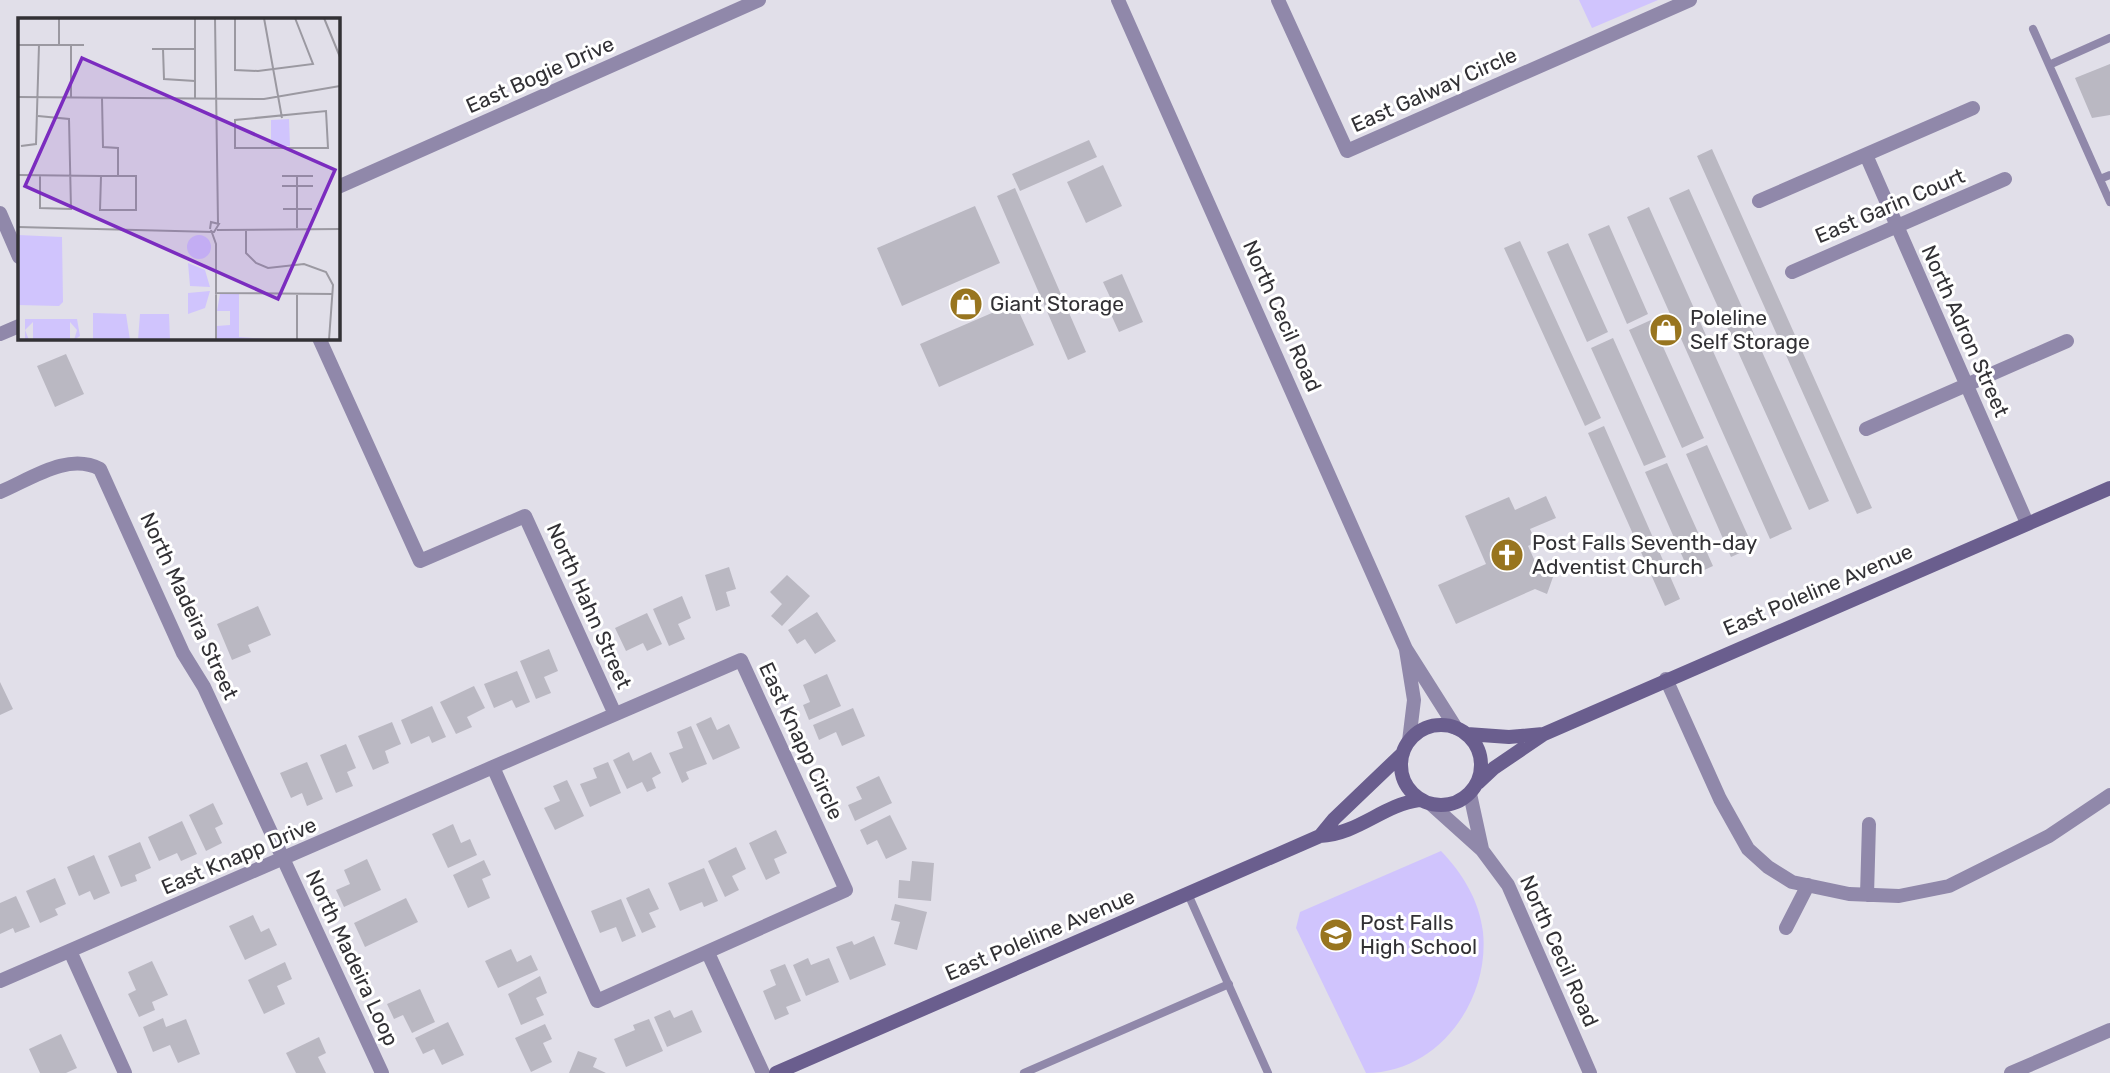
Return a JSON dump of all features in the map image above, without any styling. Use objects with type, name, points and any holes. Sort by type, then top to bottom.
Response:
[{"type":"main road","name":"East Poleline Avenue","points":[[1474,788],[1494,768],[1544,733],[2110,488]]},
{"type":"main road","points":[[1430,727],[1461,731],[1480,756],[1474,788],[1446,806],[1426,802],[1403,778],[1406,747],[1430,727]]},
{"type":"main road","name":"East Poleline Avenue","points":[[1461,731],[1509,737],[1544,733]]},
{"type":"main road","name":"East Poleline Avenue","points":[[1320,836],[1406,747]]},
{"type":"main road","name":"East Poleline Avenue","points":[[776,1073],[1320,836],[1352,830],[1402,802],[1426,802]]},
{"type":"street","name":"East Bogie Drive","points":[[340,186],[759,0]]},
{"type":"street","name":"North Cecil Road","points":[[1118,0],[1406,649],[1461,731]]},
{"type":"street","name":"East Galway Circle","points":[[1278,0],[1347,151],[1690,0]]},
{"type":"street","points":[[1759,201],[1973,108]]},
{"type":"street","name":"North Adron Street","points":[[1866,155],[2027,523]]},
{"type":"street","name":"East Garin Court","points":[[1792,272],[2005,179]]},
{"type":"street","points":[[0,213],[18,255]]},
{"type":"street","points":[[0,334],[18,326]]},
{"type":"street","name":"North Hahn Street","points":[[320,340],[420,561],[526,516],[614,712]]},
{"type":"street","points":[[1866,429],[2067,341]]},
{"type":"street","name":"North Madeira Street","points":[[0,492],[72,461],[88,462],[100,468],[183,653],[204,687],[283,860]]},
{"type":"street","name":"North Cecil Road","points":[[1406,649],[1414,700],[1406,747]]},
{"type":"street","name":"East Knapp Circle","points":[[741,660],[846,890],[597,1001],[493,767],[614,712],[741,660]]},
{"type":"street","points":[[1666,679],[1720,799],[1748,849],[1784,877],[1808,885],[1867,895],[1899,896],[1949,886],[2049,836],[2110,795]]},
{"type":"street","name":"East Knapp Drive","points":[[0,981],[493,767]]},
{"type":"street","name":"North Cecil Road","points":[[1474,788],[1474,825],[1482,850]]},
{"type":"street","name":"North Cecil Road","points":[[1426,802],[1482,850],[1512,893],[1590,1073]]},
{"type":"street","points":[[1867,895],[1869,824]]},
{"type":"street","name":"North Madeira Loop","points":[[283,860],[382,1073]]},
{"type":"street","points":[[1786,928],[1808,885]]},
{"type":"street","points":[[70,951],[125,1073]]},
{"type":"street","points":[[708,953],[763,1073]]},
{"type":"street","points":[[2011,1073],[2110,1030]]},
{"type":"lane","points":[[2034,29],[2110,202]]},
{"type":"lane","points":[[2049,65],[2110,38]]},
{"type":"lane","points":[[2100,179],[2110,175]]},
{"type":"lane","points":[[1188,894],[1268,1073]]},
{"type":"lane","points":[[1024,1073],[1229,984]]},
{"type":"shaded area","points":[[1579,0],[1658,0],[1592,28]]},
{"type":"shaded area","points":[[1441,851],[1463,878],[1478,909],[1483,932],[1483,958],[1478,983],[1468,1007],[1437,1047],[1416,1061],[1392,1070],[1366,1073],[1296,928],[1300,912]]},
{"type":"building","points":[[2110,64],[2110,115],[2092,118],[2075,78]]},
{"type":"building","points":[[1089,140],[1097,157],[1020,191],[1012,174]]},
{"type":"building","points":[[1712,149],[1872,508],[1857,514],[1697,156]]},
{"type":"building","points":[[1103,165],[1122,206],[1086,223],[1067,182]]},
{"type":"building","points":[[1015,188],[1086,352],[1068,360],[997,196]]},
{"type":"building","points":[[1689,189],[1829,501],[1809,510],[1669,198]]},
{"type":"building","points":[[975,206],[1000,263],[902,306],[877,248]]},
{"type":"building","points":[[1649,207],[1792,529],[1770,539],[1627,217]]},
{"type":"building","points":[[1609,225],[1648,314],[1627,324],[1588,234]]},
{"type":"building","points":[[1520,241],[1601,418],[1585,426],[1504,248]]},
{"type":"building","points":[[1568,243],[1608,332],[1587,342],[1547,252]]},
{"type":"building","points":[[1122,274],[1143,322],[1119,332],[1104,299],[1110,297],[1103,282]]},
{"type":"building","points":[[1015,303],[1034,345],[939,387],[920,344]]},
{"type":"building","points":[[1651,320],[1704,438],[1682,448],[1629,330]]},
{"type":"building","points":[[1613,338],[1666,457],[1644,466],[1591,348]]},
{"type":"building","points":[[66,354],[84,394],[55,407],[37,366]]},
{"type":"building","points":[[1604,426],[1680,599],[1665,606],[1588,433]]},
{"type":"building","points":[[1707,445],[1753,547],[1731,557],[1686,454]]},
{"type":"building","points":[[1667,463],[1713,566],[1691,576],[1645,472]]},
{"type":"building","name":"Post Falls Seventh-day Adventist Church","points":[[1546,496],[1556,518],[1530,529],[1536,542],[1528,546],[1540,572],[1553,577],[1547,594],[1535,589],[1456,624],[1438,585],[1486,564],[1465,516],[1509,497],[1515,510]]},
{"type":"building","points":[[729,567],[736,589],[726,592],[730,606],[716,611],[705,575]]},
{"type":"building","points":[[787,575],[810,596],[782,626],[771,616],[782,604],[770,592]]},
{"type":"building","points":[[682,596],[691,618],[678,624],[685,639],[669,646],[653,609]]},
{"type":"building","points":[[258,606],[271,635],[248,645],[251,652],[232,660],[217,624]]},
{"type":"building","points":[[817,612],[836,641],[815,654],[805,639],[797,644],[788,630]]},
{"type":"building","points":[[647,613],[662,644],[647,651],[643,643],[626,651],[615,628]]},
{"type":"building","points":[[549,649],[558,671],[544,677],[551,693],[536,699],[520,661]]},
{"type":"building","points":[[517,671],[530,702],[516,708],[512,700],[494,708],[484,684]]},
{"type":"building","points":[[827,674],[841,706],[809,720],[803,705],[810,702],[803,685]]},
{"type":"building","points":[[0,682],[13,709],[0,715]]},
{"type":"building","points":[[474,686],[485,708],[467,717],[472,727],[456,734],[440,702]]},
{"type":"building","points":[[432,706],[446,737],[432,743],[429,736],[411,744],[401,720]]},
{"type":"building","points":[[853,708],[865,736],[842,746],[836,732],[819,740],[813,725]]},
{"type":"building","points":[[711,717],[717,730],[729,724],[740,748],[713,760],[696,724]]},
{"type":"building","points":[[392,722],[401,744],[385,751],[389,763],[373,770],[358,736]]},
{"type":"building","points":[[691,726],[707,764],[686,772],[689,779],[682,783],[669,753],[683,748],[677,732]]},
{"type":"building","points":[[346,744],[356,768],[347,772],[353,786],[336,793],[320,755]]},
{"type":"building","points":[[629,752],[633,761],[651,752],[661,773],[652,778],[656,788],[647,792],[642,782],[627,789],[613,760]]},
{"type":"building","points":[[307,762],[323,799],[307,806],[302,793],[291,798],[280,773]]},
{"type":"building","points":[[608,762],[621,793],[590,807],[580,784],[597,778],[593,768]]},
{"type":"building","points":[[879,776],[892,803],[855,821],[848,805],[862,799],[856,787]]},
{"type":"building","points":[[567,780],[584,816],[555,830],[544,808],[560,801],[553,786]]},
{"type":"building","points":[[213,803],[223,824],[215,828],[222,843],[206,851],[189,815]]},
{"type":"building","points":[[890,815],[907,849],[886,859],[877,840],[867,845],[860,830]]},
{"type":"building","points":[[182,821],[197,854],[181,861],[177,853],[159,861],[148,837]]},
{"type":"building","points":[[453,824],[461,843],[470,839],[477,855],[448,868],[432,834]]},
{"type":"building","points":[[776,830],[787,853],[774,859],[780,873],[766,880],[749,843]]},
{"type":"building","points":[[140,842],[151,868],[135,875],[137,881],[121,887],[108,856]]},
{"type":"building","points":[[736,847],[746,869],[732,876],[739,890],[725,897],[708,861]]},
{"type":"building","points":[[94,855],[110,893],[94,900],[90,891],[79,896],[67,867]]},
{"type":"building","points":[[367,859],[381,890],[344,907],[336,890],[350,884],[344,870]]},
{"type":"building","points":[[484,860],[491,875],[482,879],[490,898],[468,908],[453,875]]},
{"type":"building","points":[[912,861],[934,863],[931,901],[898,898],[899,880],[910,881]]},
{"type":"building","points":[[704,868],[718,901],[704,907],[702,902],[680,911],[668,883]]},
{"type":"building","points":[[55,878],[66,904],[55,909],[58,915],[40,923],[26,891]]},
{"type":"building","points":[[649,888],[659,909],[649,913],[656,927],[642,933],[626,898]]},
{"type":"building","points":[[16,896],[30,927],[15,933],[13,928],[0,934],[0,903]]},
{"type":"building","points":[[406,898],[418,922],[365,947],[354,923]]},
{"type":"building","points":[[621,899],[636,936],[622,942],[616,927],[600,933],[591,911]]},
{"type":"building","points":[[895,904],[927,912],[917,950],[894,944],[900,922],[891,920]]},
{"type":"building","points":[[253,915],[261,932],[269,928],[277,945],[245,960],[229,926]]},
{"type":"building","points":[[874,936],[886,965],[850,980],[836,947],[852,941],[854,945]]},
{"type":"building","points":[[511,949],[517,962],[531,955],[538,970],[498,988],[485,961]]},
{"type":"building","points":[[808,958],[811,965],[829,958],[839,982],[806,996],[793,965]]},
{"type":"building","points":[[152,961],[168,995],[152,1002],[155,1010],[139,1017],[128,994],[136,990],[128,972]]},
{"type":"building","points":[[285,962],[292,979],[277,986],[285,1004],[264,1014],[248,980]]},
{"type":"building","points":[[785,964],[801,1001],[786,1007],[789,1014],[775,1020],[763,991],[776,985],[770,970]]},
{"type":"building","points":[[540,976],[547,993],[536,998],[544,1015],[521,1025],[508,994]]},
{"type":"building","points":[[420,989],[435,1022],[412,1033],[403,1015],[394,1019],[387,1004]]},
{"type":"building","points":[[670,1010],[674,1018],[692,1010],[702,1032],[667,1047],[654,1017]]},
{"type":"building","points":[[163,1018],[166,1027],[186,1019],[200,1054],[178,1063],[170,1045],[153,1052],[143,1027]]},
{"type":"building","points":[[649,1019],[663,1051],[626,1067],[614,1039],[635,1030],[633,1025]]},
{"type":"building","points":[[448,1022],[464,1055],[442,1065],[434,1049],[423,1054],[415,1038]]},
{"type":"building","points":[[545,1024],[552,1039],[543,1043],[552,1062],[531,1072],[515,1038]]},
{"type":"building","points":[[61,1034],[77,1068],[66,1073],[40,1073],[29,1049]]},
{"type":"building","points":[[319,1037],[326,1053],[318,1057],[326,1073],[296,1073],[286,1053]]},
{"type":"building","points":[[578,1051],[597,1058],[593,1067],[606,1073],[569,1073]]},
{"type":"place","name":"Giant Storage","points":[[966,304]]},
{"type":"place","name":"Poleline Self Storage","points":[[1666,330]]},
{"type":"place","name":"Post Falls Seventh-day Adventist Church","points":[[1507,555]]},
{"type":"place","name":"Post Falls High School","points":[[1336,935]]}]
